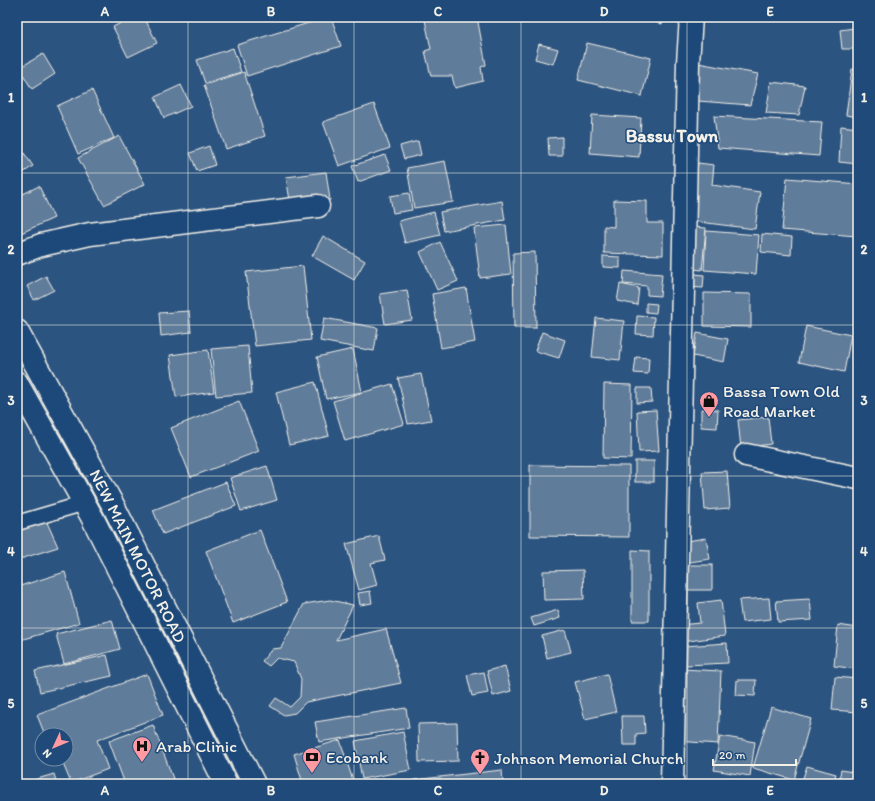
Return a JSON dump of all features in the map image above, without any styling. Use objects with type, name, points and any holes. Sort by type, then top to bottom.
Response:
[{"type":"main road","points":[[672,784],[688,62],[691,17]]},
{"type":"main road","points":[[17,254],[41,245],[90,234],[318,206]]},
{"type":"main road","name":"NEW MAIN MOTOR ROAD","points":[[17,331],[114,507],[254,784]]},
{"type":"main road","name":"NEW MAIN MOTOR ROAD","points":[[17,383],[85,503],[226,784]]},
{"type":"main road","points":[[746,455],[858,478]]},
{"type":"lane","points":[[17,523],[85,503]]},
{"type":"building","points":[[133,17],[144,17],[157,43],[128,57],[113,27]]},
{"type":"building","points":[[331,17],[341,46],[247,76],[237,45]]},
{"type":"building","points":[[439,17],[477,17],[486,65],[481,67],[483,81],[455,88],[452,76],[431,76],[425,51],[431,49],[425,20]]},
{"type":"building","points":[[639,17],[664,17],[662,24]]},
{"type":"building","points":[[852,17],[858,17],[858,49],[842,49],[840,30],[854,28]]},
{"type":"building","points":[[587,43],[651,58],[642,96],[578,80]]},
{"type":"building","points":[[539,44],[558,49],[553,64],[535,59]]},
{"type":"building","points":[[233,48],[241,72],[205,83],[197,60]]},
{"type":"building","points":[[43,54],[55,74],[32,89],[19,68]]},
{"type":"building","points":[[698,63],[758,74],[750,105],[698,101]]},
{"type":"building","points":[[852,69],[858,70],[858,117],[846,115]]},
{"type":"building","points":[[244,72],[265,136],[226,149],[204,85]]},
{"type":"building","points":[[771,82],[805,86],[799,115],[766,113]]},
{"type":"building","points":[[181,85],[191,106],[164,118],[155,97]]},
{"type":"building","points":[[92,90],[114,138],[78,154],[57,106]]},
{"type":"building","points":[[374,104],[390,148],[339,166],[323,122]]},
{"type":"building","points":[[592,115],[641,118],[639,157],[590,153]]},
{"type":"building","points":[[714,116],[822,122],[819,156],[718,148]]},
{"type":"building","points":[[841,126],[858,128],[858,164],[839,162]]},
{"type":"building","points":[[119,136],[145,184],[104,205],[78,158]]},
{"type":"building","points":[[562,137],[562,156],[549,156],[548,138]]},
{"type":"building","points":[[418,141],[421,155],[404,159],[400,146]]},
{"type":"building","points":[[17,143],[33,166],[17,177]]},
{"type":"building","points":[[209,146],[215,165],[197,171],[190,153]]},
{"type":"building","points":[[385,155],[391,170],[358,182],[352,166]]},
{"type":"building","points":[[445,161],[453,202],[414,208],[407,168]]},
{"type":"building","points":[[698,163],[714,165],[712,185],[760,192],[755,229],[691,221]]},
{"type":"building","points":[[326,172],[330,200],[291,206],[286,177]]},
{"type":"building","points":[[787,178],[858,184],[857,236],[782,230]]},
{"type":"building","points":[[39,186],[54,218],[21,233],[17,225],[17,197]]},
{"type":"building","points":[[409,193],[412,210],[393,213],[390,196]]},
{"type":"building","points":[[614,200],[647,201],[647,223],[663,223],[663,255],[604,253],[604,226],[614,227]]},
{"type":"building","points":[[502,201],[505,220],[444,231],[440,212]]},
{"type":"building","points":[[434,212],[440,235],[405,243],[399,221]]},
{"type":"building","points":[[506,225],[511,274],[480,278],[474,228]]},
{"type":"building","points":[[689,227],[706,228],[702,270],[685,268]]},
{"type":"building","points":[[706,231],[759,235],[756,274],[704,270]]},
{"type":"building","points":[[762,234],[792,237],[791,255],[761,252]]},
{"type":"building","points":[[323,236],[365,261],[354,280],[312,256]]},
{"type":"building","points":[[440,242],[458,281],[437,290],[420,252]]},
{"type":"building","points":[[535,252],[536,328],[514,328],[513,253]]},
{"type":"building","points":[[603,256],[620,257],[620,268],[603,267]]},
{"type":"building","points":[[303,266],[311,340],[255,346],[246,272]]},
{"type":"building","points":[[624,271],[662,274],[660,296],[647,295],[647,286],[623,284]]},
{"type":"building","points":[[687,273],[704,275],[703,288],[686,287]]},
{"type":"building","points":[[46,276],[54,290],[34,300],[27,286]]},
{"type":"building","points":[[620,284],[639,288],[637,305],[617,301]]},
{"type":"building","points":[[466,288],[475,342],[441,348],[432,294]]},
{"type":"building","points":[[407,290],[412,320],[385,324],[380,294]]},
{"type":"building","points":[[704,293],[751,294],[751,327],[704,326]]},
{"type":"building","points":[[646,303],[657,304],[656,313],[646,312]]},
{"type":"building","points":[[189,311],[191,332],[161,336],[159,313]]},
{"type":"building","points":[[637,316],[654,317],[653,335],[636,334]]},
{"type":"building","points":[[324,318],[378,328],[374,351],[320,341]]},
{"type":"building","points":[[596,318],[624,321],[620,360],[592,357]]},
{"type":"building","points":[[806,326],[851,335],[844,372],[799,362]]},
{"type":"building","points":[[542,332],[565,340],[559,358],[535,351]]},
{"type":"building","points":[[697,333],[728,339],[724,362],[693,356]]},
{"type":"building","points":[[248,346],[252,393],[216,396],[211,349]]},
{"type":"building","points":[[353,349],[362,392],[326,399],[317,357]]},
{"type":"building","points":[[208,350],[214,392],[176,397],[170,355]]},
{"type":"building","points":[[636,357],[649,358],[648,374],[634,373]]},
{"type":"building","points":[[421,374],[431,420],[408,424],[398,378]]},
{"type":"building","points":[[315,382],[329,436],[289,445],[276,392]]},
{"type":"building","points":[[392,384],[404,424],[345,441],[333,401]]},
{"type":"building","points":[[604,384],[632,385],[631,459],[603,458]]},
{"type":"building","points":[[637,388],[651,388],[652,402],[637,403]]},
{"type":"building","points":[[239,401],[259,451],[191,477],[171,428]]},
{"type":"building","name":"Bassa Town Old Road Market","points":[[701,409],[718,410],[717,428],[701,427]]},
{"type":"building","points":[[656,410],[659,451],[639,452],[637,411]]},
{"type":"building","points":[[768,417],[771,444],[741,448],[738,420]]},
{"type":"building","points":[[635,461],[654,461],[654,482],[635,482]]},
{"type":"building","points":[[530,465],[629,466],[629,537],[530,536]]},
{"type":"building","points":[[267,466],[277,500],[241,511],[230,478]]},
{"type":"building","points":[[727,471],[730,508],[705,510],[702,472]]},
{"type":"building","points":[[226,482],[236,506],[163,534],[153,510]]},
{"type":"building","points":[[45,518],[58,547],[17,560],[17,527]]},
{"type":"building","points":[[260,530],[287,602],[233,623],[206,551]]},
{"type":"building","points":[[379,536],[385,560],[371,563],[377,585],[359,590],[346,544]]},
{"type":"building","points":[[706,538],[710,559],[683,563],[680,542]]},
{"type":"building","points":[[632,550],[649,551],[649,621],[632,621]]},
{"type":"building","points":[[681,565],[712,565],[712,590],[681,590]]},
{"type":"building","points":[[583,570],[584,599],[544,600],[543,571]]},
{"type":"building","points":[[65,572],[79,623],[20,640],[17,630],[17,587]]},
{"type":"building","points":[[370,591],[372,603],[360,605],[358,593]]},
{"type":"building","points":[[769,598],[771,619],[742,622],[739,600]]},
{"type":"building","points":[[810,599],[812,620],[778,622],[776,601]]},
{"type":"building","points":[[330,600],[353,605],[336,640],[386,629],[401,683],[306,702],[295,713],[284,715],[270,706],[276,698],[290,707],[300,697],[301,679],[294,662],[277,658],[269,666],[262,661],[272,649],[281,648],[304,604]]},
{"type":"building","points":[[721,600],[725,636],[681,642],[679,625],[700,623],[698,603]]},
{"type":"building","points":[[558,610],[560,618],[534,626],[531,618]]},
{"type":"building","points":[[112,620],[120,649],[64,664],[56,634]]},
{"type":"building","points":[[838,625],[858,628],[857,669],[834,666]]},
{"type":"building","points":[[565,630],[571,652],[547,658],[542,636]]},
{"type":"building","points":[[727,643],[728,663],[686,665],[684,646]]},
{"type":"building","points":[[107,655],[112,676],[40,692],[35,671]]},
{"type":"building","points":[[505,666],[511,691],[493,696],[487,671]]},
{"type":"building","points":[[680,669],[721,671],[718,744],[677,741]]},
{"type":"building","points":[[484,672],[488,693],[472,696],[467,675]]},
{"type":"building","points":[[147,674],[163,715],[97,740],[108,769],[71,783],[64,767],[74,767],[74,727],[42,727],[37,715]]},
{"type":"building","points":[[607,674],[616,712],[585,719],[575,682]]},
{"type":"building","points":[[835,677],[858,679],[858,712],[832,710]]},
{"type":"building","points":[[737,680],[756,680],[755,696],[736,695]]},
{"type":"building","points":[[771,707],[811,719],[794,780],[753,768]]},
{"type":"building","points":[[406,708],[409,728],[319,742],[315,722]]},
{"type":"building","points":[[622,716],[644,716],[645,733],[636,734],[636,745],[623,745]]},
{"type":"building","points":[[457,723],[458,761],[419,762],[418,724]]},
{"type":"building","name":"Arab Clinic","points":[[153,725],[175,784],[125,784],[109,741]]},
{"type":"building","points":[[403,732],[411,770],[362,779],[355,741]]},
{"type":"building","points":[[720,736],[755,742],[750,776],[714,770]]},
{"type":"building","points":[[340,740],[354,784],[303,784],[294,754]]},
{"type":"building","points":[[807,766],[836,774],[833,784],[801,784]]},
{"type":"building","name":"Johnson Memorial Church","points":[[502,770],[503,784],[413,784],[413,780]]},
{"type":"building","points":[[841,770],[858,773],[858,784],[838,784]]},
{"type":"building","points":[[54,774],[57,784],[27,784],[27,782]]},
{"type":"place","name":"Bassa Town Old Road Market","points":[[709,418]]},
{"type":"place","name":"Arab Clinic","points":[[142,763]]},
{"type":"place","name":"Ecobank","points":[[312,774]]},
{"type":"place","name":"Johnson Memorial Church","points":[[480,775]]},
{"type":"district","name":"Bassu Town","points":[[672,136]]}]
